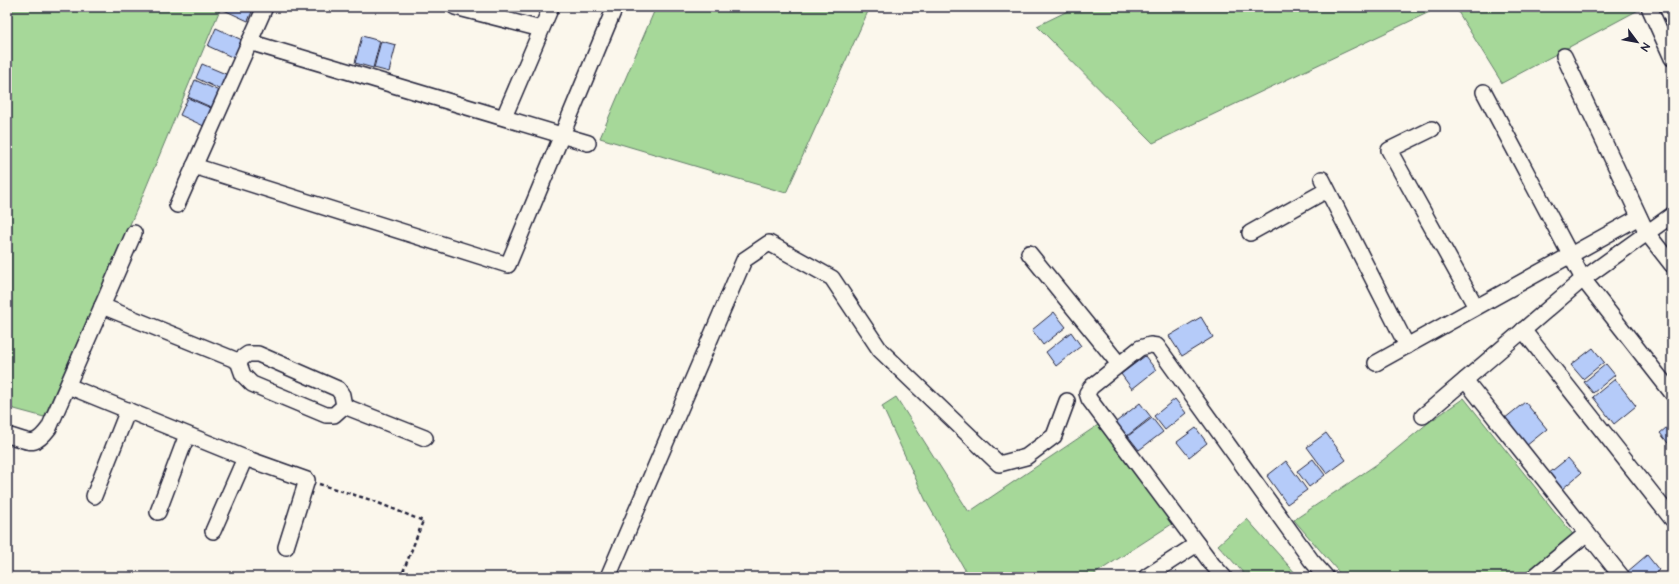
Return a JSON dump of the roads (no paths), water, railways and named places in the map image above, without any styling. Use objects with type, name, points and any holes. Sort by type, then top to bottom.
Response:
[{"type":"street","points":[[177,205],[265,7]]},
{"type":"street","points":[[456,7],[541,29]]},
{"type":"street","points":[[504,118],[550,7]]},
{"type":"street","points":[[194,166],[508,265],[616,7]]},
{"type":"street","points":[[1649,7],[1672,58]]},
{"type":"street","points":[[249,42],[588,142]]},
{"type":"street","points":[[1564,56],[1647,233],[1672,265]]},
{"type":"street","points":[[1484,92],[1583,279],[1672,393]]},
{"type":"street","points":[[1432,129],[1389,150],[1476,307]]},
{"type":"street","points":[[1250,233],[1325,185],[1407,346]]},
{"type":"street","points":[[1423,416],[1583,279],[1672,215]]},
{"type":"street","points":[[1376,363],[1640,217]]},
{"type":"street","points":[[7,435],[34,442],[40,440],[49,428],[134,233]]},
{"type":"street","points":[[608,577],[744,260],[768,243],[832,278],[880,350],[998,464],[1026,457],[1054,436],[1068,401]]},
{"type":"street","points":[[1030,253],[1119,364]]},
{"type":"street","points":[[102,306],[238,361],[243,375],[252,384],[326,415],[334,415],[344,406]]},
{"type":"street","points":[[1523,330],[1672,519]]},
{"type":"street","points":[[1224,577],[1197,544],[1089,399],[1087,393],[1091,387],[1140,348],[1157,346],[1311,560],[1326,577]]},
{"type":"street","points":[[238,361],[248,354],[258,354],[338,389],[342,395],[344,406]]},
{"type":"street","points":[[1465,380],[1622,577]]},
{"type":"street","points":[[68,386],[244,458],[307,480],[286,547]]},
{"type":"street","points":[[344,406],[425,438]]},
{"type":"street","points":[[94,496],[128,410]]},
{"type":"street","points":[[158,512],[187,434]]},
{"type":"street","points":[[213,531],[244,458]]},
{"type":"street","points":[[1534,577],[1587,533]]},
{"type":"street","points":[[1146,577],[1197,544]]}]
